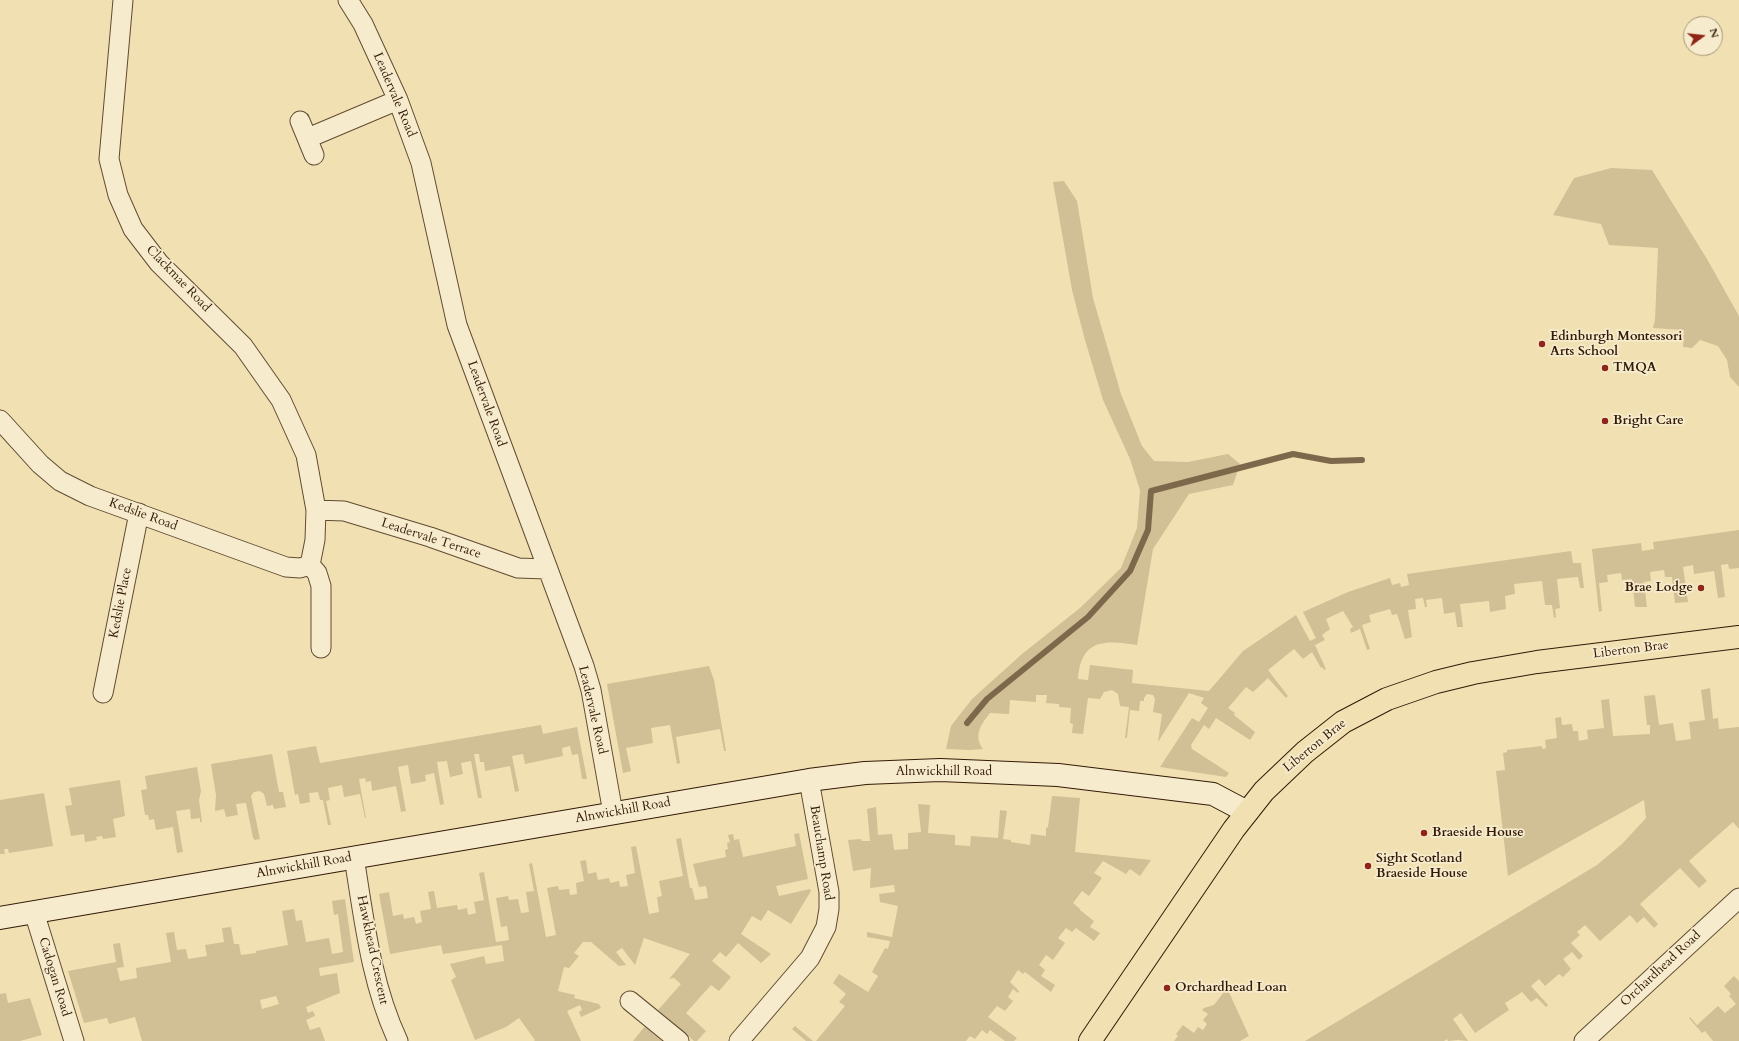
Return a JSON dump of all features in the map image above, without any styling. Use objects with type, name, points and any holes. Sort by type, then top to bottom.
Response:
[{"type":"main road","name":"Liberton Brae","points":[[1090,1041],[1234,829],[1264,791],[1305,752],[1343,722],[1363,710],[1409,691],[1473,673],[1537,662],[1739,637]]},
{"type":"street","name":"Clackmae Road","points":[[124,0],[109,159],[118,195],[133,229],[159,263],[244,346],[280,400],[306,455],[316,510]]},
{"type":"street","name":"Leadervale Road","points":[[348,0],[363,24],[398,100],[421,164],[457,325],[584,666],[591,690],[613,813]]},
{"type":"street","points":[[308,138],[398,100]]},
{"type":"street","name":"Kedslie Road","points":[[0,420],[40,464],[60,481],[90,496],[286,567],[300,568],[310,565]]},
{"type":"street","points":[[316,510],[315,540],[310,565],[317,573],[321,586],[321,648]]},
{"type":"street","name":"Leadervale Terrace","points":[[316,510],[344,511],[430,537],[518,568],[547,569]]},
{"type":"street","name":"Kedslie Place","points":[[103,693],[139,513]]},
{"type":"street","name":"Alnwickhill Road","points":[[0,918],[809,780],[865,773],[940,770],[1058,775],[1213,794],[1248,812]]},
{"type":"street","name":"Beauchamp Road","points":[[739,1041],[810,958],[826,927],[829,909],[829,892],[809,780]]},
{"type":"street","name":"Hawkhead Crescent","points":[[354,857],[374,970],[380,994],[398,1041]]},
{"type":"street","name":"Orchardhead Road","points":[[1584,1041],[1739,898]]},
{"type":"street","name":"Cadogan Road","points":[[34,912],[74,1041]]},
{"type":"street","points":[[630,1001],[679,1041]]},
{"type":"shaded area","points":[[1611,168],[1652,170],[1707,259],[1739,316],[1739,387],[1730,377],[1727,360],[1718,346],[1700,340],[1692,348],[1683,347],[1684,330],[1653,328],[1655,320],[1658,248],[1609,245],[1601,224],[1553,215],[1574,178]]},
{"type":"shaded area","points":[[1064,181],[1077,201],[1093,298],[1121,394],[1142,446],[1154,461],[1188,462],[1228,454],[1240,464],[1233,485],[1189,494],[1153,549],[1137,645],[1125,643],[1105,643],[1096,645],[1089,649],[1080,666],[1078,679],[1088,680],[1090,665],[1133,670],[1132,683],[1209,691],[1243,651],[1296,615],[1310,641],[1316,638],[1303,612],[1348,592],[1390,578],[1392,585],[1400,583],[1401,587],[1409,585],[1407,574],[1571,551],[1573,563],[1581,563],[1584,588],[1580,588],[1578,577],[1557,579],[1560,608],[1555,609],[1556,617],[1554,618],[1552,605],[1545,605],[1542,581],[1514,584],[1515,594],[1505,596],[1506,609],[1490,612],[1489,601],[1460,604],[1463,627],[1457,627],[1455,612],[1444,614],[1442,598],[1426,600],[1427,607],[1425,607],[1423,598],[1415,599],[1416,609],[1408,610],[1412,637],[1405,639],[1397,614],[1392,615],[1390,609],[1369,615],[1371,622],[1362,625],[1370,649],[1367,650],[1360,629],[1351,633],[1350,629],[1353,627],[1343,611],[1326,619],[1330,629],[1322,635],[1325,640],[1315,645],[1326,669],[1324,670],[1322,667],[1321,668],[1312,652],[1303,659],[1294,649],[1268,670],[1288,696],[1286,698],[1268,678],[1253,692],[1246,687],[1228,708],[1235,713],[1234,715],[1255,732],[1250,740],[1216,718],[1209,729],[1204,725],[1191,745],[1192,749],[1229,773],[1226,777],[1160,767],[1192,718],[1199,722],[1208,708],[1201,703],[1204,698],[1189,693],[1158,742],[1162,714],[1153,712],[1155,699],[1153,695],[1147,694],[1144,701],[1140,701],[1139,711],[1130,710],[1127,738],[1125,738],[1129,707],[1120,706],[1118,694],[1112,690],[1104,692],[1100,699],[1088,698],[1083,734],[1072,733],[1073,724],[1070,723],[1071,708],[1059,707],[1059,704],[1046,703],[1047,695],[1036,695],[1036,702],[1010,700],[1009,714],[990,713],[981,726],[978,735],[983,749],[946,749],[951,726],[972,699],[1022,654],[1080,608],[1121,568],[1137,528],[1140,490],[1130,459],[1103,400],[1072,290],[1053,182]]},
{"type":"shaded area","points":[[1739,530],[1739,568],[1729,569],[1728,564],[1721,565],[1725,597],[1718,598],[1714,571],[1694,574],[1693,565],[1683,567],[1688,602],[1675,603],[1672,577],[1665,577],[1664,570],[1650,572],[1651,581],[1644,582],[1647,607],[1635,607],[1632,579],[1622,580],[1621,573],[1607,575],[1608,582],[1599,583],[1602,611],[1599,612],[1592,549],[1641,543],[1642,551],[1654,549],[1653,542]]},
{"type":"shaded area","points":[[709,666],[714,680],[726,751],[724,751],[720,729],[676,737],[680,763],[677,764],[670,725],[651,728],[653,743],[626,748],[631,771],[623,773],[607,684]]},
{"type":"shaded area","points":[[1710,688],[1713,719],[1718,718],[1719,729],[1739,727],[1739,829],[1733,822],[1689,861],[1707,881],[1699,888],[1680,868],[1640,904],[1658,924],[1654,928],[1644,917],[1637,923],[1630,915],[1600,941],[1585,925],[1577,932],[1580,935],[1571,943],[1583,956],[1579,960],[1572,952],[1563,959],[1571,969],[1563,977],[1559,974],[1545,986],[1539,979],[1531,986],[1548,1005],[1546,1007],[1537,998],[1531,1002],[1522,992],[1505,1003],[1509,1010],[1475,1033],[1461,1013],[1453,1019],[1468,1041],[1448,1041],[1447,1039],[1444,1041],[1305,1041],[1597,865],[1622,844],[1646,818],[1644,800],[1508,876],[1496,771],[1505,770],[1503,753],[1507,752],[1507,750],[1542,746],[1542,749],[1546,748],[1545,740],[1557,738],[1555,718],[1561,717],[1562,725],[1572,724],[1573,731],[1578,731],[1579,741],[1588,739],[1587,730],[1604,728],[1601,700],[1609,699],[1613,736],[1650,734],[1650,725],[1647,725],[1644,696],[1655,695],[1659,725],[1673,723],[1676,741],[1691,739],[1689,722],[1705,720],[1701,690]]},
{"type":"shaded area","points":[[541,725],[543,734],[577,727],[587,779],[582,779],[578,754],[572,755],[570,746],[562,748],[563,756],[525,764],[523,754],[512,756],[519,791],[515,792],[510,766],[485,771],[484,762],[480,762],[479,754],[474,754],[482,798],[478,798],[471,761],[461,763],[463,774],[450,777],[447,761],[437,762],[444,804],[440,805],[434,773],[425,775],[426,781],[411,784],[408,765],[398,767],[406,811],[401,812],[396,786],[372,791],[371,781],[366,782],[365,778],[359,779],[366,818],[360,794],[344,797],[342,785],[328,788],[330,800],[326,801],[331,825],[328,825],[323,800],[320,800],[318,792],[309,793],[310,802],[300,804],[298,794],[295,795],[287,751],[316,746],[320,763]]},
{"type":"shaded area","points":[[272,754],[279,792],[283,792],[286,807],[274,809],[273,805],[267,806],[264,794],[260,791],[254,792],[251,796],[260,839],[255,840],[253,838],[246,803],[236,804],[238,815],[226,817],[224,809],[215,811],[216,795],[211,764]]},
{"type":"shaded area","points":[[197,767],[201,791],[199,800],[202,822],[200,822],[200,818],[191,819],[190,809],[176,811],[183,852],[177,853],[173,827],[156,830],[154,819],[149,820],[148,815],[145,815],[141,790],[147,789],[145,776]]},
{"type":"shaded area","points":[[120,780],[125,816],[113,819],[116,837],[103,839],[102,836],[96,837],[97,840],[85,842],[84,834],[71,836],[65,806],[72,805],[69,788]]},
{"type":"shaded area","points":[[44,793],[53,846],[9,853],[8,849],[4,849],[5,854],[0,854],[0,800]]},
{"type":"shaded area","points":[[1052,796],[1080,798],[1075,852],[1151,860],[1140,876],[1130,869],[1126,874],[1103,861],[1094,873],[1102,878],[1089,896],[1082,891],[1073,903],[1094,921],[1090,927],[1100,933],[1094,941],[1076,928],[1072,932],[1066,928],[1058,938],[1065,943],[1053,960],[1046,955],[1039,965],[1045,970],[1041,976],[1055,985],[1051,992],[1025,972],[1023,974],[1018,970],[1010,982],[1019,991],[1018,993],[1013,989],[1008,997],[1013,1001],[1005,1011],[997,1006],[988,1017],[1017,1038],[1014,1041],[1005,1041],[990,1030],[987,1034],[982,1030],[975,1039],[970,1036],[966,1041],[816,1041],[845,1006],[839,1002],[846,994],[833,983],[839,974],[868,992],[878,976],[872,972],[885,948],[888,949],[890,941],[867,937],[867,932],[892,937],[898,906],[880,902],[879,894],[895,892],[894,885],[870,888],[871,868],[853,871],[848,840],[861,839],[862,841],[870,841],[867,809],[876,807],[878,835],[892,834],[894,850],[908,849],[908,833],[921,832],[918,804],[930,805],[928,833],[955,835],[955,845],[970,846],[971,836],[998,838],[1000,810],[1007,811],[1003,839],[1030,845],[1031,834],[1046,836]]},
{"type":"shaded area","points":[[799,833],[808,879],[776,886],[779,896],[810,889],[811,891],[791,924],[768,910],[761,921],[752,916],[741,934],[771,954],[761,963],[738,943],[726,957],[720,952],[712,961],[731,977],[719,991],[711,985],[686,1013],[706,1031],[697,1041],[694,1041],[658,1010],[681,984],[674,978],[669,979],[690,954],[644,938],[635,965],[622,948],[616,952],[626,965],[619,966],[591,942],[583,942],[574,953],[579,956],[569,968],[564,967],[558,991],[575,995],[574,998],[599,1004],[601,1008],[581,1017],[579,1012],[582,1010],[580,1005],[567,1011],[581,1041],[534,1041],[535,1040],[519,1018],[506,1027],[475,1040],[451,980],[456,977],[450,964],[484,956],[486,964],[504,961],[502,945],[443,954],[441,945],[390,954],[379,894],[389,892],[393,916],[403,914],[404,919],[414,917],[416,924],[422,922],[420,911],[431,909],[428,892],[434,891],[437,908],[457,905],[458,910],[467,908],[468,915],[476,913],[474,902],[484,900],[479,873],[484,872],[496,942],[509,940],[507,926],[501,927],[496,898],[508,896],[509,900],[518,899],[521,913],[529,912],[526,892],[534,891],[529,864],[532,863],[546,937],[556,935],[547,888],[558,886],[559,890],[569,889],[570,895],[577,894],[576,883],[584,881],[580,861],[586,860],[588,874],[596,872],[598,880],[609,878],[610,883],[619,881],[620,887],[628,886],[626,875],[635,873],[631,847],[636,846],[649,914],[659,912],[657,897],[662,896],[659,881],[683,876],[676,839],[681,838],[690,888],[692,888],[695,900],[708,898],[706,886],[699,887],[693,864],[726,857],[725,850],[728,849],[727,843],[730,842],[728,835],[733,834],[734,840],[739,839],[743,857],[796,846],[794,834]]},
{"type":"shaded area","points":[[345,899],[354,962],[319,968],[320,976],[337,973],[340,993],[306,1007],[308,1013],[313,1011],[315,1016],[306,1020],[310,1030],[320,1027],[325,1041],[142,1041],[135,1017],[109,1024],[107,1018],[84,1023],[68,971],[116,962],[113,944],[120,943],[124,967],[117,968],[120,981],[137,978],[136,968],[171,962],[166,933],[174,932],[177,950],[186,949],[188,959],[207,956],[205,945],[224,942],[222,928],[231,927],[234,944],[239,944],[241,955],[288,945],[282,911],[294,909],[296,921],[302,920],[306,942],[329,938],[332,954],[343,952],[338,914],[334,915],[332,901]],"holes":[[[276,996],[279,1004],[262,1009],[260,1000]]]},
{"type":"shaded area","points":[[1734,976],[1739,981],[1739,1041],[1713,1041],[1705,1031],[1702,1033],[1689,1018],[1690,1017],[1697,1025],[1718,1006],[1725,1013],[1736,1004],[1729,996],[1731,994],[1724,986]]},
{"type":"shaded area","points":[[1227,988],[1249,1036],[1240,1041],[1174,1041],[1178,1036],[1176,1034],[1183,1025],[1194,1033],[1198,1027],[1203,1030],[1207,1024],[1203,1020],[1208,1014],[1202,1010],[1214,1005]]},
{"type":"shaded area","points":[[6,993],[8,1003],[30,998],[42,1035],[20,1041],[0,1041],[0,994]]},
{"type":"shaded area","points":[[645,1026],[664,1041],[633,1041]]},
{"type":"shaded area","points":[[795,1026],[813,1041],[806,1041],[792,1029]]},
{"type":"waterway","points":[[967,723],[987,699],[1088,617],[1130,571],[1148,530],[1151,491],[1293,454],[1331,461],[1362,460]]},
{"type":"place","name":"Edinburgh Montessori Arts School","points":[[1542,344]]},
{"type":"place","name":"TMQA","points":[[1605,368]]},
{"type":"place","name":"Bright Care","points":[[1605,421]]},
{"type":"place","name":"Brae Lodge","points":[[1701,588]]},
{"type":"place","name":"Braeside House","points":[[1424,833]]},
{"type":"place","name":"Sight Scotland Braeside House","points":[[1368,866]]},
{"type":"place","name":"Orchardhead Loan","points":[[1167,988]]}]
